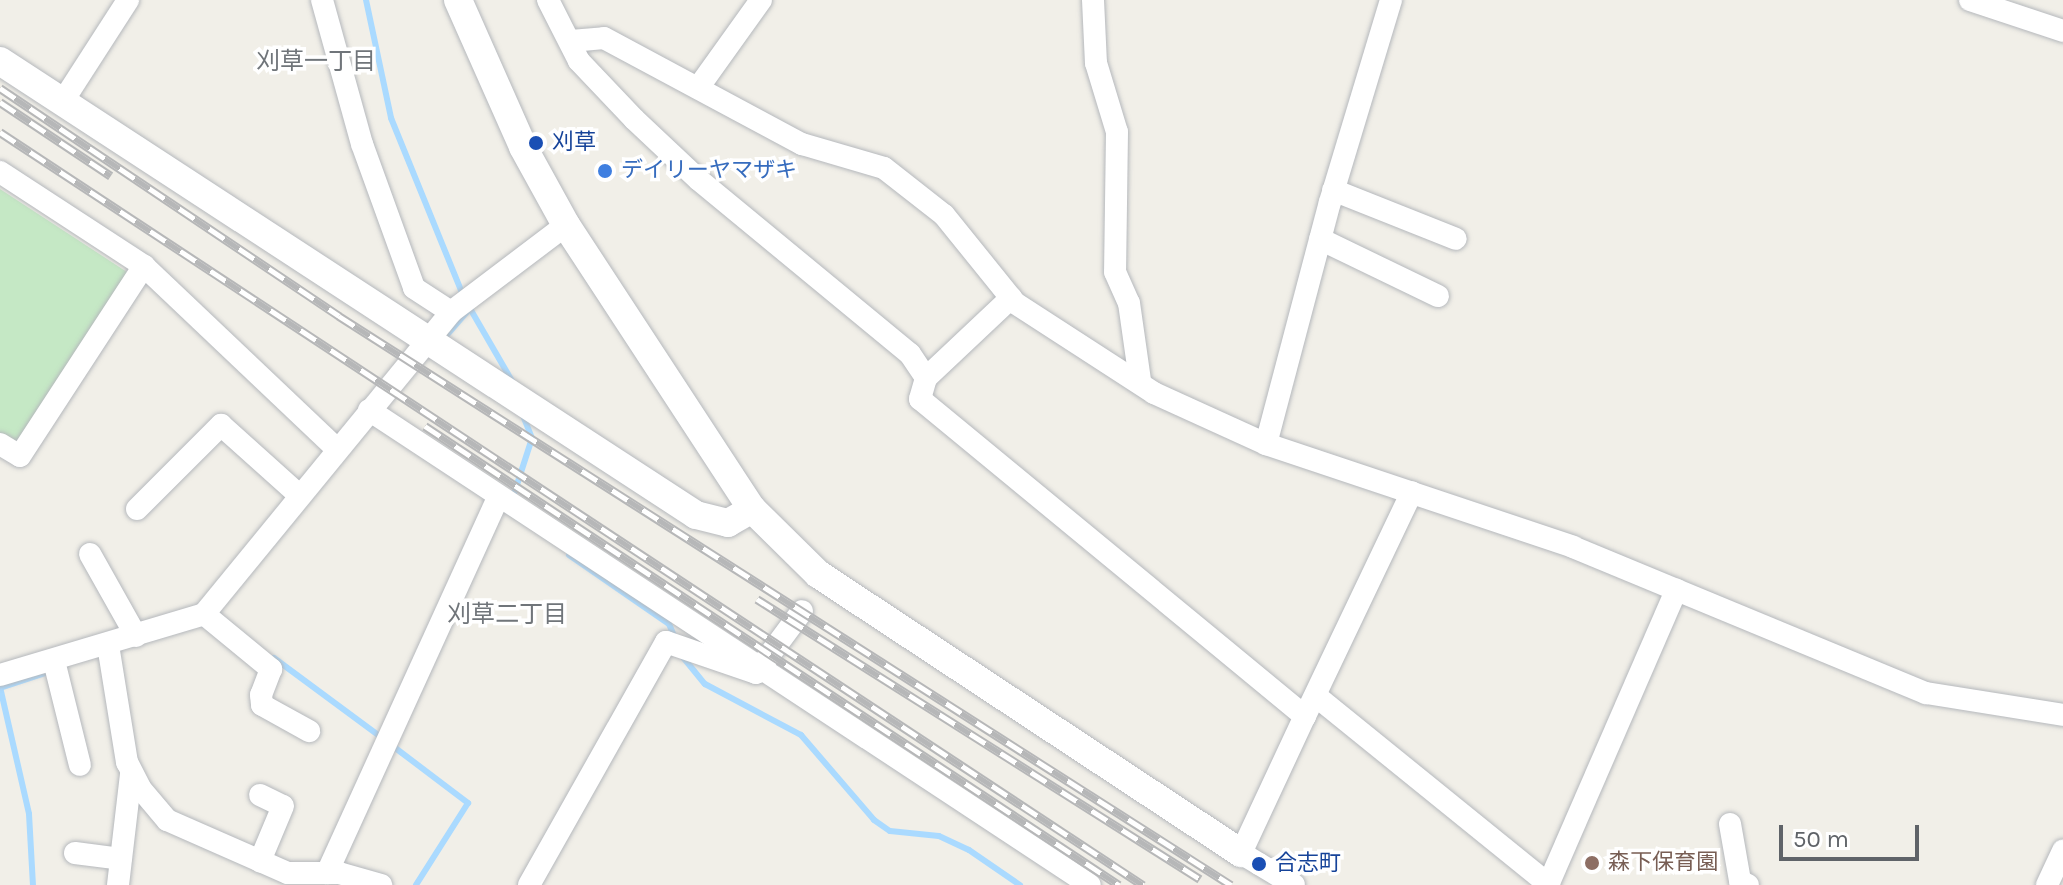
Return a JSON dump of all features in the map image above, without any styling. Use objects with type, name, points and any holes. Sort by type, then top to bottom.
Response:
[{"type":"street","points":[[63,101],[128,0]]},
{"type":"street","points":[[322,0],[362,144],[414,288],[451,312]]},
{"type":"street","points":[[458,0],[523,147],[566,225],[752,509],[818,574],[1294,885]]},
{"type":"street","points":[[548,0],[579,61],[634,119],[699,180],[910,354],[926,378]]},
{"type":"street","points":[[698,88],[761,0]]},
{"type":"street","points":[[1093,0],[1096,63],[1117,132],[1115,272],[1129,303],[1140,380]]},
{"type":"street","points":[[1266,444],[1333,190],[1391,0]]},
{"type":"street","points":[[1970,0],[2063,31]]},
{"type":"street","points":[[571,41],[604,38],[802,144],[884,168],[944,215],[1011,298],[1140,380],[1154,393],[1266,444],[1573,547],[1926,693],[2063,715]]},
{"type":"street","points":[[0,61],[696,515],[728,523],[752,509]]},
{"type":"street","points":[[0,172],[144,266],[336,448]]},
{"type":"street","points":[[1333,190],[1456,239]]},
{"type":"street","points":[[0,675],[204,614],[336,448],[451,312],[566,225]]},
{"type":"street","points":[[1320,239],[1438,296]]},
{"type":"street","points":[[0,444],[20,456],[144,266]]},
{"type":"street","points":[[1011,298],[926,378],[920,399],[1305,716]]},
{"type":"street","points":[[369,410],[498,497],[764,666],[1090,885]]},
{"type":"street","points":[[137,509],[221,425],[299,495]]},
{"type":"street","points":[[1241,853],[1412,492]]},
{"type":"street","points":[[327,873],[498,497]]},
{"type":"street","points":[[90,554],[136,636]]},
{"type":"street","points":[[1316,696],[1548,885],[1676,590]]},
{"type":"street","points":[[529,885],[666,642],[756,673],[802,611]]},
{"type":"street","points":[[204,614],[271,669],[261,695],[262,705],[309,731]]},
{"type":"street","points":[[108,645],[131,774],[118,885]]},
{"type":"street","points":[[54,661],[80,765]]},
{"type":"street","points":[[131,774],[167,820],[260,861],[287,879],[327,873],[381,885]]},
{"type":"street","points":[[260,795],[283,806],[260,861]]},
{"type":"street","points":[[1730,824],[1740,881],[1748,885]]},
{"type":"street","points":[[2047,885],[2063,851]]},
{"type":"street","points":[[75,853],[121,859]]},
{"type":"green space","points":[[0,189],[130,274],[18,451],[0,439]]},
{"type":"waterway","points":[[366,0],[391,118],[463,295]]},
{"type":"waterway","points":[[468,305],[512,381]]},
{"type":"waterway","points":[[446,336],[467,312]]},
{"type":"waterway","points":[[513,497],[532,438],[522,413]]},
{"type":"waterway","points":[[569,555],[669,624],[675,638]]},
{"type":"waterway","points":[[682,656],[705,684],[801,735],[874,820],[890,831],[939,836],[969,850],[1020,885]]},
{"type":"waterway","points":[[274,658],[382,738]]},
{"type":"waterway","points":[[3,687],[45,673]]},
{"type":"waterway","points":[[0,687],[29,814],[33,885]]},
{"type":"waterway","points":[[394,747],[468,803],[416,885]]},
{"type":"railway","points":[[0,88],[339,316],[1231,885]]},
{"type":"railway","points":[[0,102],[111,176]]},
{"type":"railway","points":[[0,132],[1143,885]]},
{"type":"railway","points":[[425,426],[1119,885]]},
{"type":"railway","points":[[757,599],[1200,879]]},
{"type":"place","name":"刈草","points":[[536,143]]},
{"type":"place","name":"デイリーヤマザキ","points":[[605,171]]},
{"type":"place","name":"森下保育園","points":[[1592,863]]},
{"type":"place","name":"合志町","points":[[1259,864]]},
{"type":"district","name":"刈草一丁目","points":[[316,62]]},
{"type":"district","name":"刈草二丁目","points":[[507,615]]}]
